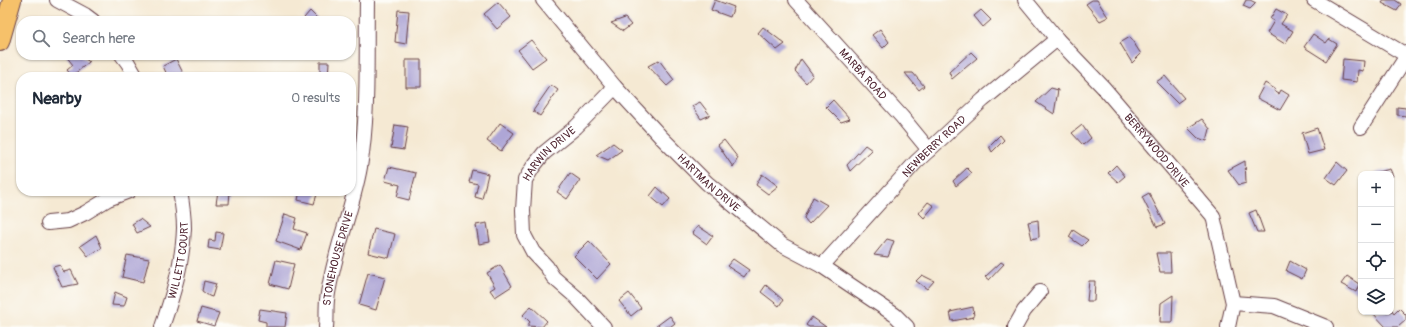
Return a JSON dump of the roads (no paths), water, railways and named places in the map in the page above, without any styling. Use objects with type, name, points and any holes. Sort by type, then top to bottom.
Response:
[{"type":"main road","points":[[0,42],[3,19],[12,0]]},
{"type":"street","points":[[57,0],[86,16]]},
{"type":"street","name":"STONEHOUSE DRIVE","points":[[356,186],[365,125],[367,0]]},
{"type":"street","name":"HARTMAN DRIVE","points":[[543,0],[615,87],[661,137],[707,183],[782,245],[822,266],[895,315],[907,327]]},
{"type":"street","name":"MARBA ROAD","points":[[796,0],[902,117],[929,150]]},
{"type":"street","name":"BERRYWOOD DRIVE","points":[[1025,0],[1057,39],[1104,87],[1213,216],[1232,303],[1228,327]]},
{"type":"street","points":[[1314,0],[1406,56],[1361,127]]},
{"type":"street","name":"NEWBERRY ROAD","points":[[822,266],[929,150],[984,100],[1057,39]]},
{"type":"street","points":[[125,60],[133,72]]},
{"type":"street","name":"HARWIN DRIVE","points":[[604,327],[576,297],[557,280],[548,267],[533,252],[524,236],[523,210],[525,180],[533,167],[544,153],[576,127],[615,87]]},
{"type":"street","points":[[48,223],[68,221],[86,213],[108,199],[116,196]]},
{"type":"street","name":"WILLETT COURT","points":[[162,327],[177,280],[182,247],[184,227],[181,196]]},
{"type":"street","name":"STONEHOUSE DRIVE","points":[[326,327],[327,300],[334,264],[354,196]]},
{"type":"street","points":[[1015,327],[1024,311],[1040,292]]},
{"type":"street","points":[[1232,303],[1274,306],[1326,327]]}]
